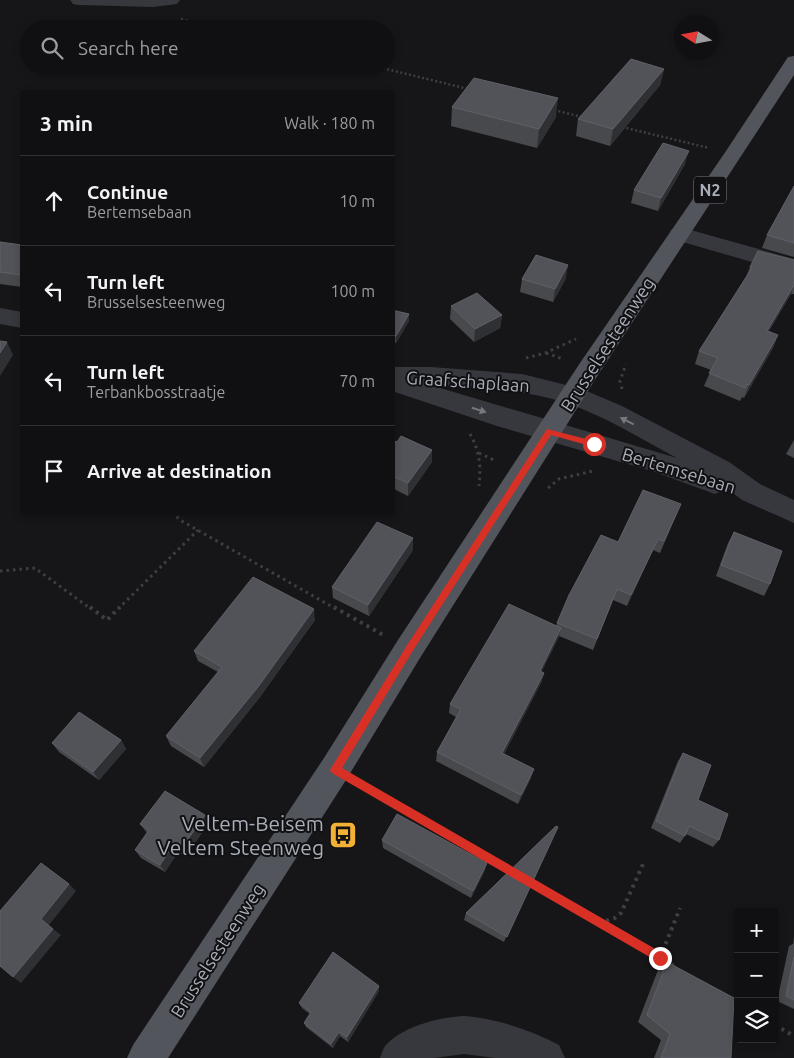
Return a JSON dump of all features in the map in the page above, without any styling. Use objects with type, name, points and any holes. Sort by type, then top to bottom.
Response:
[{"type":"main road","name":"Brusselsesteenweg","points":[[146,1058],[335,770],[409,650],[573,396],[794,61]]},
{"type":"street","points":[[79,0],[152,2],[170,0]]},
{"type":"street","points":[[680,234],[794,267]]},
{"type":"street","points":[[0,316],[20,320]]},
{"type":"street","name":"Graafschaplaan","points":[[395,376],[431,376],[522,383],[573,396]]},
{"type":"street","name":"Graafschaplaan","points":[[395,383],[550,432]]},
{"type":"street","name":"Bertemsebaan","points":[[573,396],[613,413],[720,469],[751,492]]},
{"type":"street","name":"Bertemsebaan","points":[[550,432],[658,462],[722,485],[751,492],[794,512]]},
{"type":"street","points":[[399,1058],[410,1050],[437,1038],[468,1036],[500,1040],[529,1048],[546,1058]]},
{"type":"path","points":[[395,71],[469,90]]},
{"type":"path","points":[[554,110],[583,117]]},
{"type":"path","points":[[621,127],[734,154]]},
{"type":"path","points":[[175,515],[180,520],[409,650]]},
{"type":"path","points":[[0,572],[11,569],[35,568],[107,620],[198,530]]},
{"type":"path","points":[[335,770],[513,873]]},
{"type":"path","points":[[599,923],[615,918],[621,913],[644,862]]},
{"type":"path","points":[[521,878],[677,968]]},
{"type":"path","points":[[660,958],[680,908]]},
{"type":"path","points":[[729,998],[734,1001]]},
{"type":"path","points":[[779,1027],[794,1036]]},
{"type":"building","points":[[631,59],[664,69],[613,129],[578,119]]},
{"type":"building","points":[[474,78],[558,98],[539,129],[452,107]]},
{"type":"building","points":[[663,143],[689,151],[661,198],[634,190]]},
{"type":"building","points":[[794,186],[794,243],[767,235]]},
{"type":"building","points":[[0,242],[20,245],[20,275],[0,272]]},
{"type":"building","points":[[758,251],[794,260],[794,285],[767,331],[778,335],[749,385],[747,384],[745,388],[709,373],[718,358],[699,351],[752,268],[750,267]]},
{"type":"building","points":[[536,255],[568,265],[555,289],[522,279]]},
{"type":"building","points":[[477,293],[502,315],[475,329],[451,306]]},
{"type":"building","points":[[395,311],[409,314],[396,336]]},
{"type":"building","points":[[0,341],[7,342],[0,353]]},
{"type":"building","points":[[401,436],[432,450],[408,483],[395,477],[395,441],[397,442]]},
{"type":"building","points":[[643,490],[681,504],[664,541],[658,539],[631,595],[617,589],[597,639],[557,623],[569,595],[601,535],[618,542]]},
{"type":"building","points":[[377,522],[413,538],[368,605],[332,587]]},
{"type":"building","points":[[734,532],[782,551],[770,584],[721,565]]},
{"type":"building","points":[[253,577],[314,609],[258,687],[200,758],[166,736],[222,667],[194,651]]},
{"type":"building","points":[[509,604],[561,628],[540,671],[544,673],[502,753],[534,769],[521,795],[437,752],[461,709],[450,704]]},
{"type":"building","points":[[79,712],[121,740],[93,772],[52,743]]},
{"type":"building","points":[[683,753],[711,765],[698,800],[728,814],[719,840],[689,826],[685,836],[656,821]]},
{"type":"building","points":[[165,791],[205,815],[181,849],[173,845],[160,865],[135,850],[149,830],[140,824]]},
{"type":"building","points":[[397,814],[487,863],[473,891],[382,840]]},
{"type":"building","points":[[556,826],[558,827],[507,937],[466,913]]},
{"type":"building","points":[[41,863],[69,884],[41,919],[53,929],[13,977],[0,966],[0,911]]},
{"type":"building","points":[[333,952],[379,986],[347,1037],[339,1032],[331,1044],[304,1023],[311,1012],[299,1003]]},
{"type":"building","points":[[794,957],[794,1000],[786,996]]},
{"type":"building","points":[[667,962],[734,998],[731,1058],[661,1058],[670,1034],[647,1015]]},
{"type":"place","name":"Veltem-Beisem Veltem Steenweg","points":[[343,835]]},
{"type":"route","points":[[594,444],[550,432],[409,650],[335,770],[660,958]]}]
